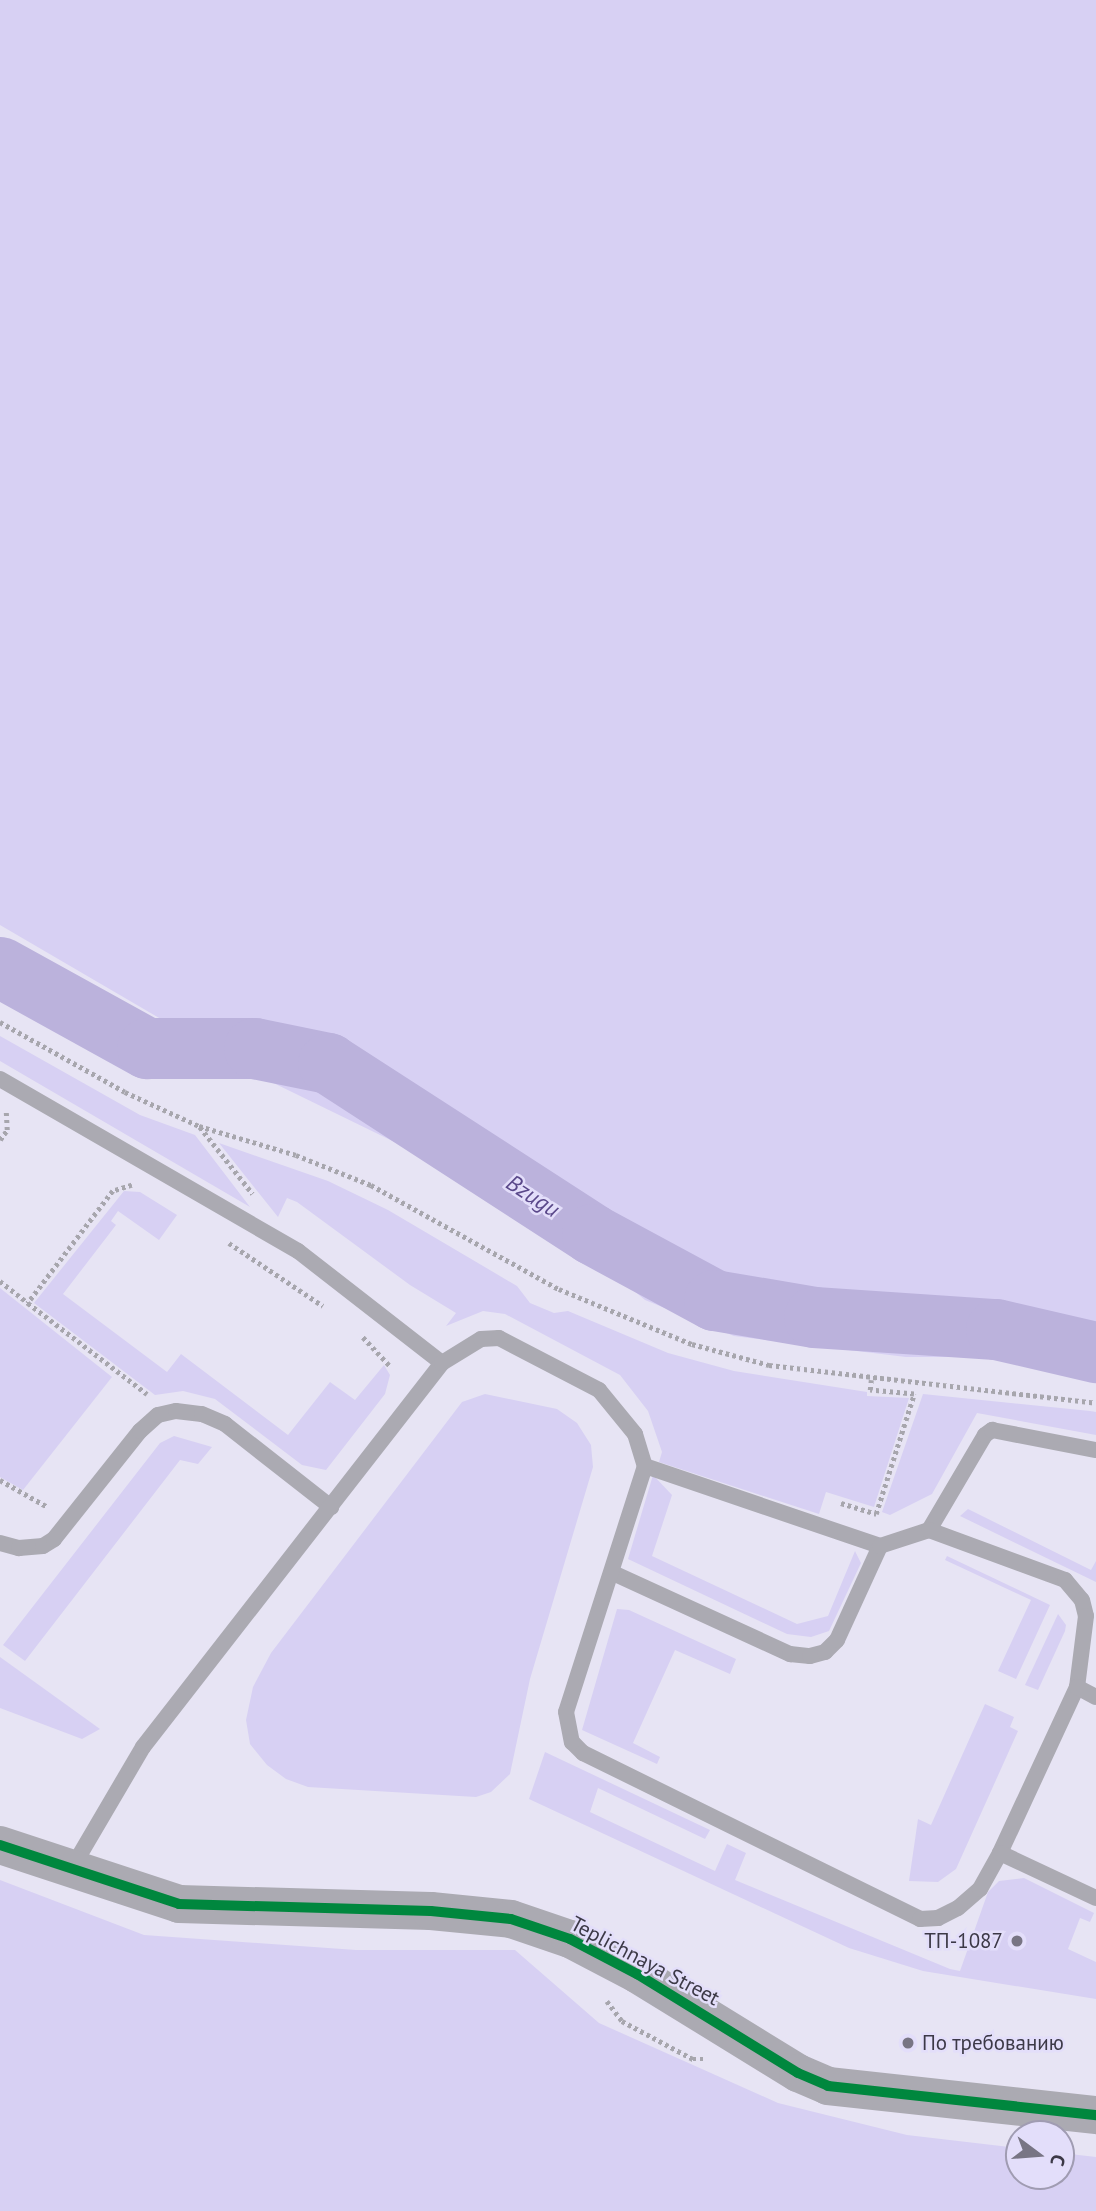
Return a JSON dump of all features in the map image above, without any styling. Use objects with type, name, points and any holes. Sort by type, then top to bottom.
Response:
[{"type":"street","name":"Teplichnaya Street","points":[[0,1845],[179,1904],[431,1911],[511,1919],[570,1939],[625,1968],[798,2073],[828,2086],[1096,2115]]},
{"type":"lane","points":[[0,1079],[298,1251],[442,1363]]},
{"type":"lane","points":[[71,1870],[143,1747],[442,1363],[481,1339],[516,1343],[599,1390],[635,1434],[645,1466],[613,1573],[566,1712],[572,1742],[583,1753],[920,1919],[938,1918],[958,1908],[980,1889],[1000,1853],[1077,1688],[1086,1616],[1075,1589],[1065,1580],[929,1530],[880,1546],[645,1466]]},
{"type":"lane","points":[[0,1544],[19,1548],[43,1546],[67,1522],[140,1431],[158,1415],[176,1411],[202,1414],[225,1424],[331,1507]]},
{"type":"lane","points":[[929,1530],[985,1434],[992,1430],[1096,1450]]},
{"type":"lane","points":[[613,1573],[790,1654],[810,1656],[825,1652],[837,1640],[880,1546]]},
{"type":"lane","points":[[1077,1688],[1096,1697]]},
{"type":"lane","points":[[1000,1853],[1096,1898]]},
{"type":"path","points":[[0,1021],[125,1092],[199,1126],[296,1155],[371,1185],[559,1289],[692,1344],[769,1364],[871,1380],[1001,1389],[1096,1403]]},
{"type":"path","points":[[0,1102],[8,1116],[7,1130],[0,1140]]},
{"type":"path","points":[[199,1126],[257,1199]]},
{"type":"path","points":[[29,1303],[113,1191],[122,1186],[146,1188]]},
{"type":"path","points":[[225,1240],[326,1308]]},
{"type":"path","points":[[0,1281],[150,1396],[176,1411]]},
{"type":"path","points":[[358,1332],[391,1367]]},
{"type":"path","points":[[837,1502],[876,1514],[914,1394],[870,1390],[871,1380]]},
{"type":"path","points":[[0,1480],[67,1522]]},
{"type":"shaded area","points":[[0,0],[1096,0],[1096,1375],[987,1357],[906,1357],[734,1336],[645,1300],[596,1259],[477,1193],[417,1153],[255,1074],[0,925]]},
{"type":"shaded area","points":[[0,1036],[140,1115],[195,1135],[250,1207],[0,1061]]},
{"type":"shaded area","points":[[219,1143],[328,1181],[388,1210],[517,1286],[530,1303],[554,1313],[568,1311],[668,1353],[734,1371],[867,1392],[867,1396],[909,1398],[874,1507],[826,1492],[819,1514],[659,1462],[662,1452],[648,1411],[620,1375],[505,1314],[483,1311],[446,1326],[456,1313],[410,1285],[297,1202],[287,1198],[278,1217]]},
{"type":"shaded area","points":[[124,1191],[140,1192],[177,1215],[159,1240],[118,1211],[111,1221],[116,1225],[63,1294],[167,1372],[181,1354],[288,1435],[330,1382],[355,1400],[384,1365],[390,1375],[385,1394],[326,1470],[302,1465],[215,1399],[183,1391],[155,1395],[34,1303]]},
{"type":"shaded area","points":[[0,1288],[112,1377],[23,1490],[0,1477]]},
{"type":"shaded area","points":[[485,1394],[557,1409],[577,1423],[591,1445],[593,1467],[530,1679],[510,1774],[491,1792],[476,1797],[308,1787],[286,1779],[267,1765],[250,1744],[246,1720],[253,1687],[271,1653],[462,1402]]},
{"type":"shaded area","points":[[923,1394],[1096,1412],[1096,1435],[977,1413],[932,1494],[890,1515],[882,1512]]},
{"type":"shaded area","points":[[174,1436],[212,1447],[198,1464],[180,1460],[25,1661],[3,1645],[160,1443]]},
{"type":"shaded area","points":[[653,1475],[672,1495],[652,1556],[797,1624],[828,1616],[855,1551],[861,1563],[829,1631],[811,1637],[787,1634],[628,1559]]},
{"type":"shaded area","points":[[968,1509],[1091,1570],[1096,1561],[1096,1582],[960,1516]]},
{"type":"shaded area","points":[[947,1556],[1050,1605],[1016,1679],[998,1671],[1031,1600],[945,1560]]},
{"type":"shaded area","points":[[617,1609],[629,1610],[736,1659],[730,1674],[675,1650],[633,1743],[660,1757],[657,1764],[582,1730]]},
{"type":"shaded area","points":[[1058,1614],[1066,1625],[1065,1631],[1038,1690],[1025,1685]]},
{"type":"shaded area","points":[[0,1657],[100,1729],[82,1739],[0,1708]]},
{"type":"shaded area","points":[[985,1704],[1014,1717],[1010,1727],[1018,1731],[956,1869],[938,1882],[909,1881],[918,1819],[931,1825]]},
{"type":"shaded area","points":[[545,1752],[710,1830],[705,1839],[598,1788],[590,1812],[715,1871],[727,1844],[746,1853],[735,1880],[950,1969],[960,1971],[988,1892],[999,1881],[1024,1878],[1094,1913],[1090,1922],[1080,1918],[1068,1949],[1096,1962],[1096,1999],[923,1971],[849,1948],[529,1799]]},
{"type":"shaded area","points":[[0,1880],[144,1935],[356,1950],[515,1950],[599,2023],[778,2103],[907,2135],[1005,2146],[1005,2190],[1075,2190],[1075,2155],[1096,2157],[1096,2211],[0,2211]]},
{"type":"waterway","name":"Bzugu","points":[[0,967],[147,1048],[254,1048],[328,1063],[592,1234],[714,1300],[814,1317],[996,1329],[1096,1352]]},
{"type":"cycle path","points":[[0,1845],[179,1904],[431,1911],[511,1919],[570,1939],[637,1974],[798,2073],[828,2086],[1096,2115]]},
{"type":"place","name":"ТП-1087","points":[[1017,1941]]},
{"type":"place","name":"По требованию","points":[[908,2043]]}]
